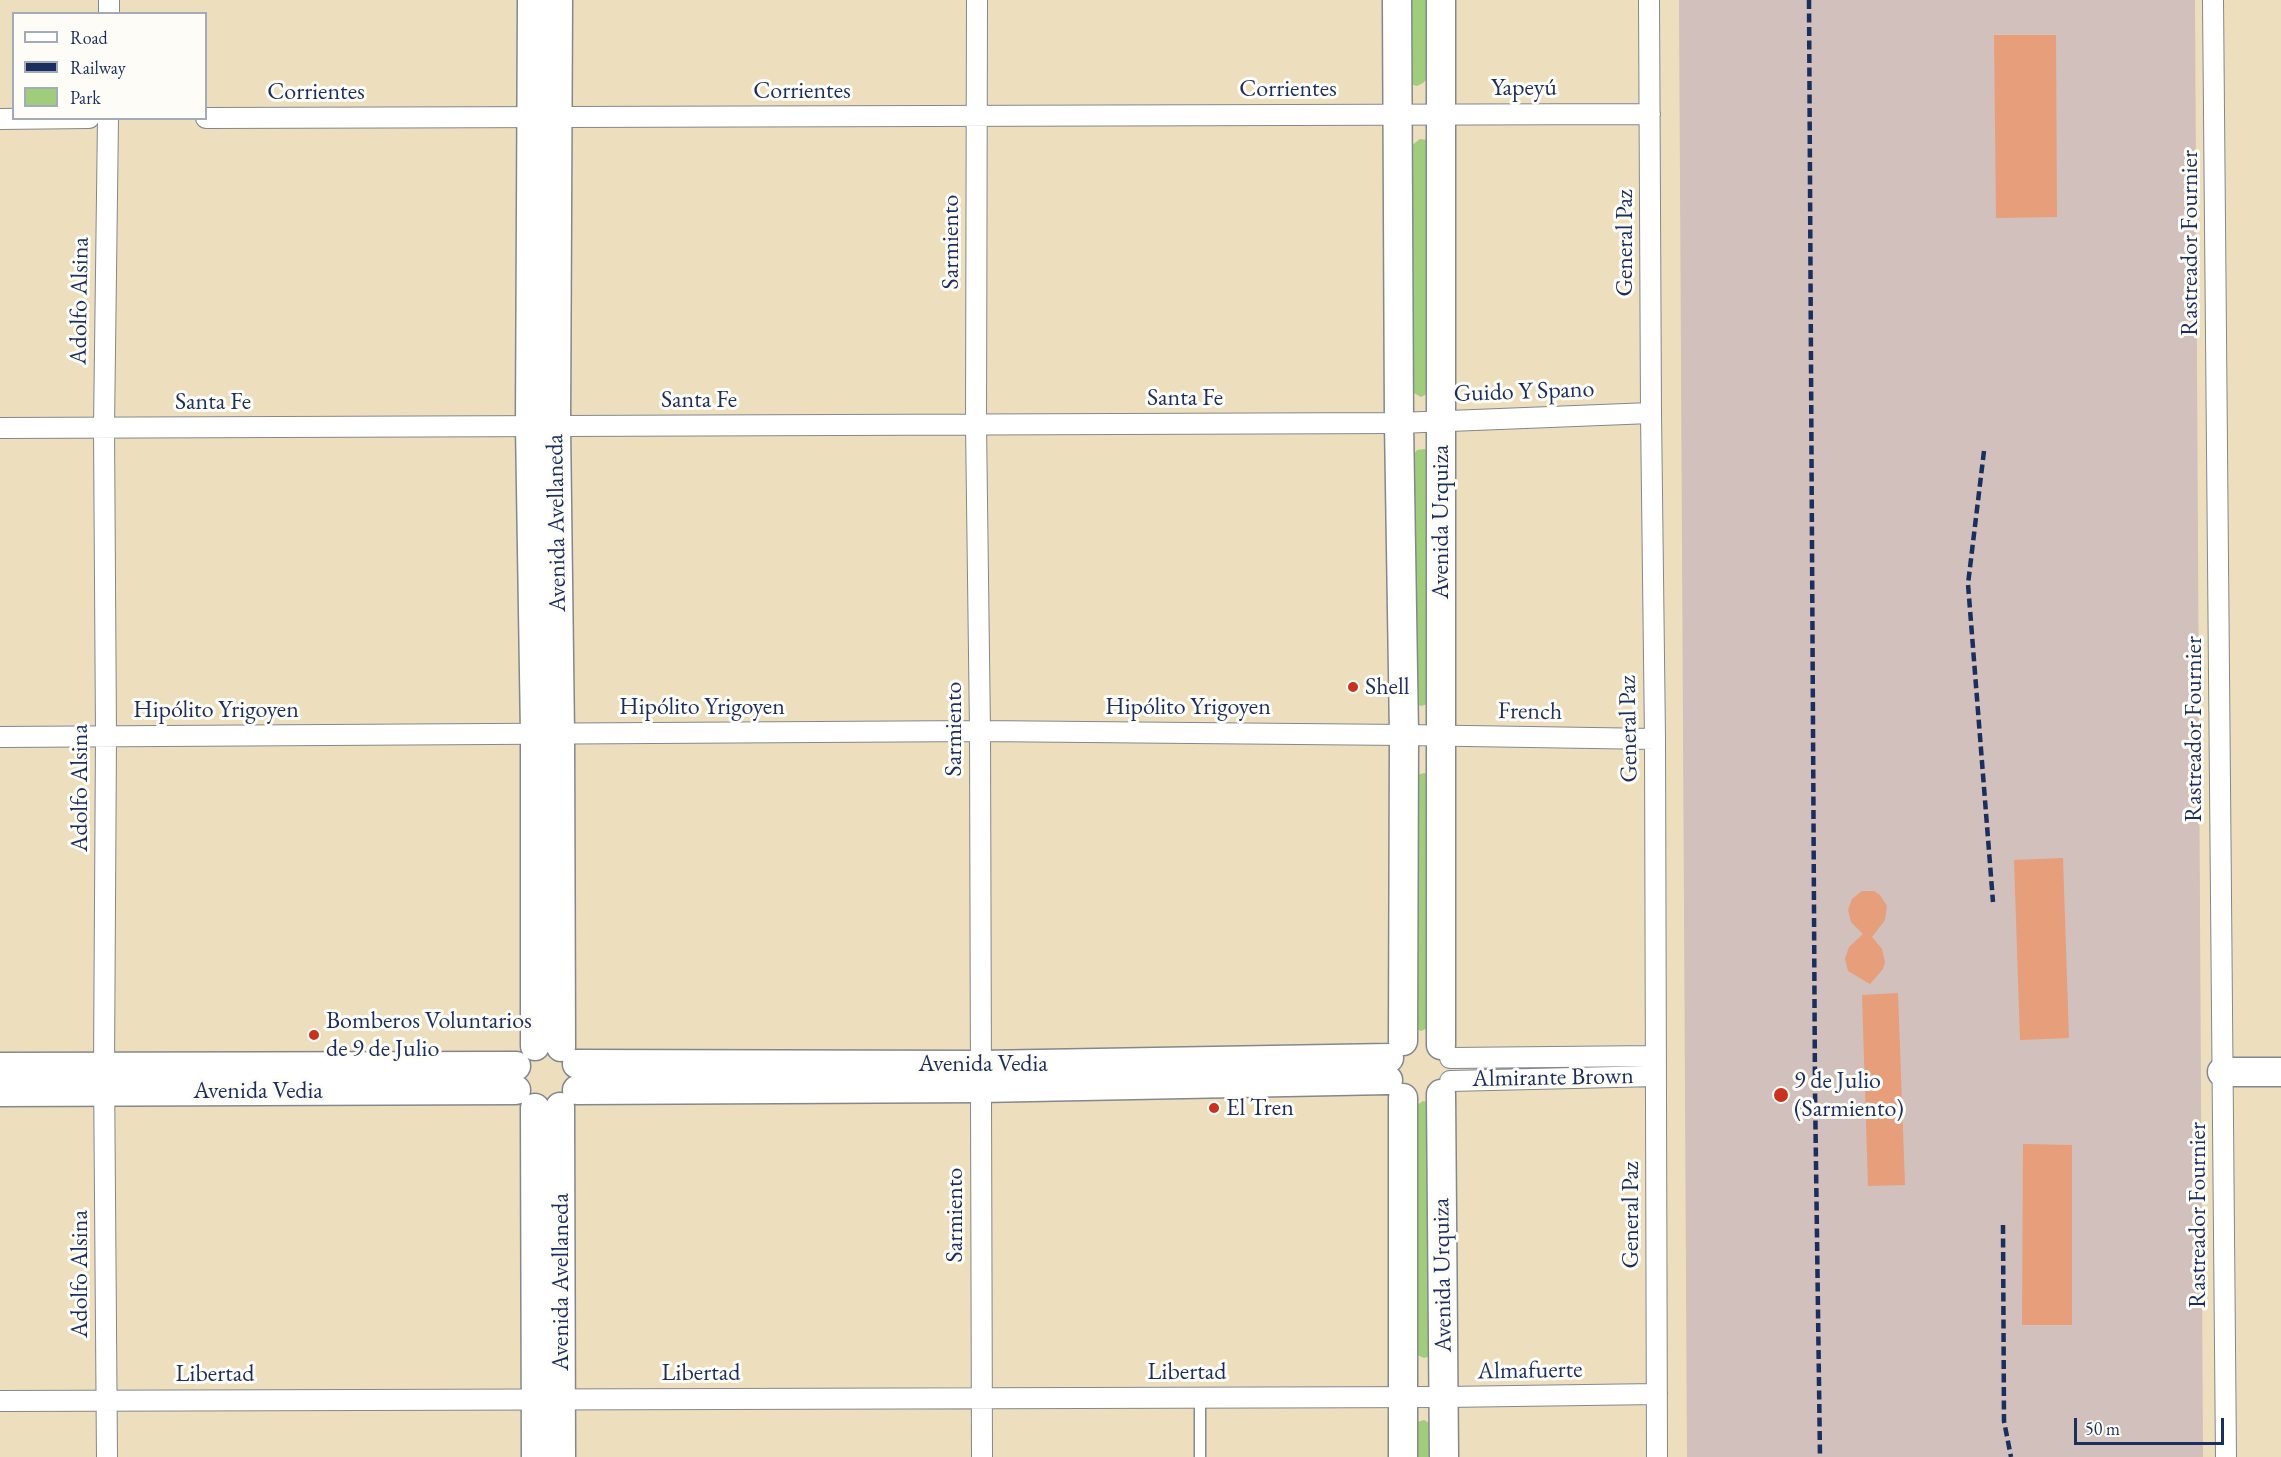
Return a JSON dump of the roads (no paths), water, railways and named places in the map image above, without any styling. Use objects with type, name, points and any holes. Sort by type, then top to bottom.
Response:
[{"type":"main road","name":"Avenida Avellaneda","points":[[532,0],[545,117]]},
{"type":"main road","name":"Avenida Avellaneda","points":[[558,0],[545,117],[543,426],[548,734],[549,1399],[561,1457]]},
{"type":"main road","name":"Avenida Urquiza","points":[[1397,0],[1399,423],[1404,735],[1396,1070],[1403,1457]]},
{"type":"main road","name":"Avenida Urquiza","points":[[1441,0],[1444,1457]]},
{"type":"main road","points":[[1421,1036],[1445,1069],[1426,1102],[1416,1102],[1396,1070],[1421,1036]]},
{"type":"main road","name":"Avenida Vedia","points":[[0,1068],[104,1079],[980,1076],[1396,1070]]},
{"type":"main road","points":[[2222,1072],[2281,1072]]},
{"type":"main road","name":"Avenida Vedia","points":[[0,1092],[104,1079]]},
{"type":"main road","name":"Avenida Avellaneda","points":[[536,1457],[549,1399]]},
{"type":"street","name":"Sarmiento","points":[[977,0],[976,424],[980,731],[982,1457]]},
{"type":"street","name":"General Paz","points":[[1649,0],[1658,1457]]},
{"type":"street","name":"Rastreador Fournier","points":[[2213,0],[2226,1457]]},
{"type":"street","name":"Corrientes","points":[[207,118],[1398,114]]},
{"type":"street","name":"Yapeyú","points":[[1398,114],[1650,114]]},
{"type":"street","name":"Adolfo Alsina","points":[[107,1457],[104,1079],[106,736],[104,428],[108,120]]},
{"type":"street","name":"Guido Y Spano","points":[[1399,423],[1651,413]]},
{"type":"street","name":"Santa Fe","points":[[0,428],[1399,423]]},
{"type":"street","name":"Hipólito Yrigoyen","points":[[0,737],[980,731],[1404,735]]},
{"type":"street","name":"French","points":[[1404,735],[1655,740]]},
{"type":"street","name":"Almirante Brown","points":[[1445,1069],[1656,1056]]},
{"type":"street","name":"Almirante Brown","points":[[1445,1069],[1656,1076]]},
{"type":"street","name":"Almafuerte","points":[[1402,1396],[1658,1395]]},
{"type":"street","name":"Libertad","points":[[0,1401],[1402,1396]]},
{"type":"lane","points":[[1200,1398],[1200,1457]]},
{"type":"railway","points":[[1809,0],[1815,1090],[1820,1457]]},
{"type":"railway","points":[[1984,451],[1968,584],[1993,902]]},
{"type":"railway","points":[[2003,1225],[2004,1421],[2011,1457]]},
{"type":"place","name":"Shell","points":[[1353,687]]},
{"type":"place","name":"Bomberos Voluntarios de 9 de Julio","points":[[314,1035]]},
{"type":"place","name":"9 de Julio (Sarmiento)","points":[[1781,1095]]},
{"type":"place","name":"El Tren","points":[[1214,1108]]}]
